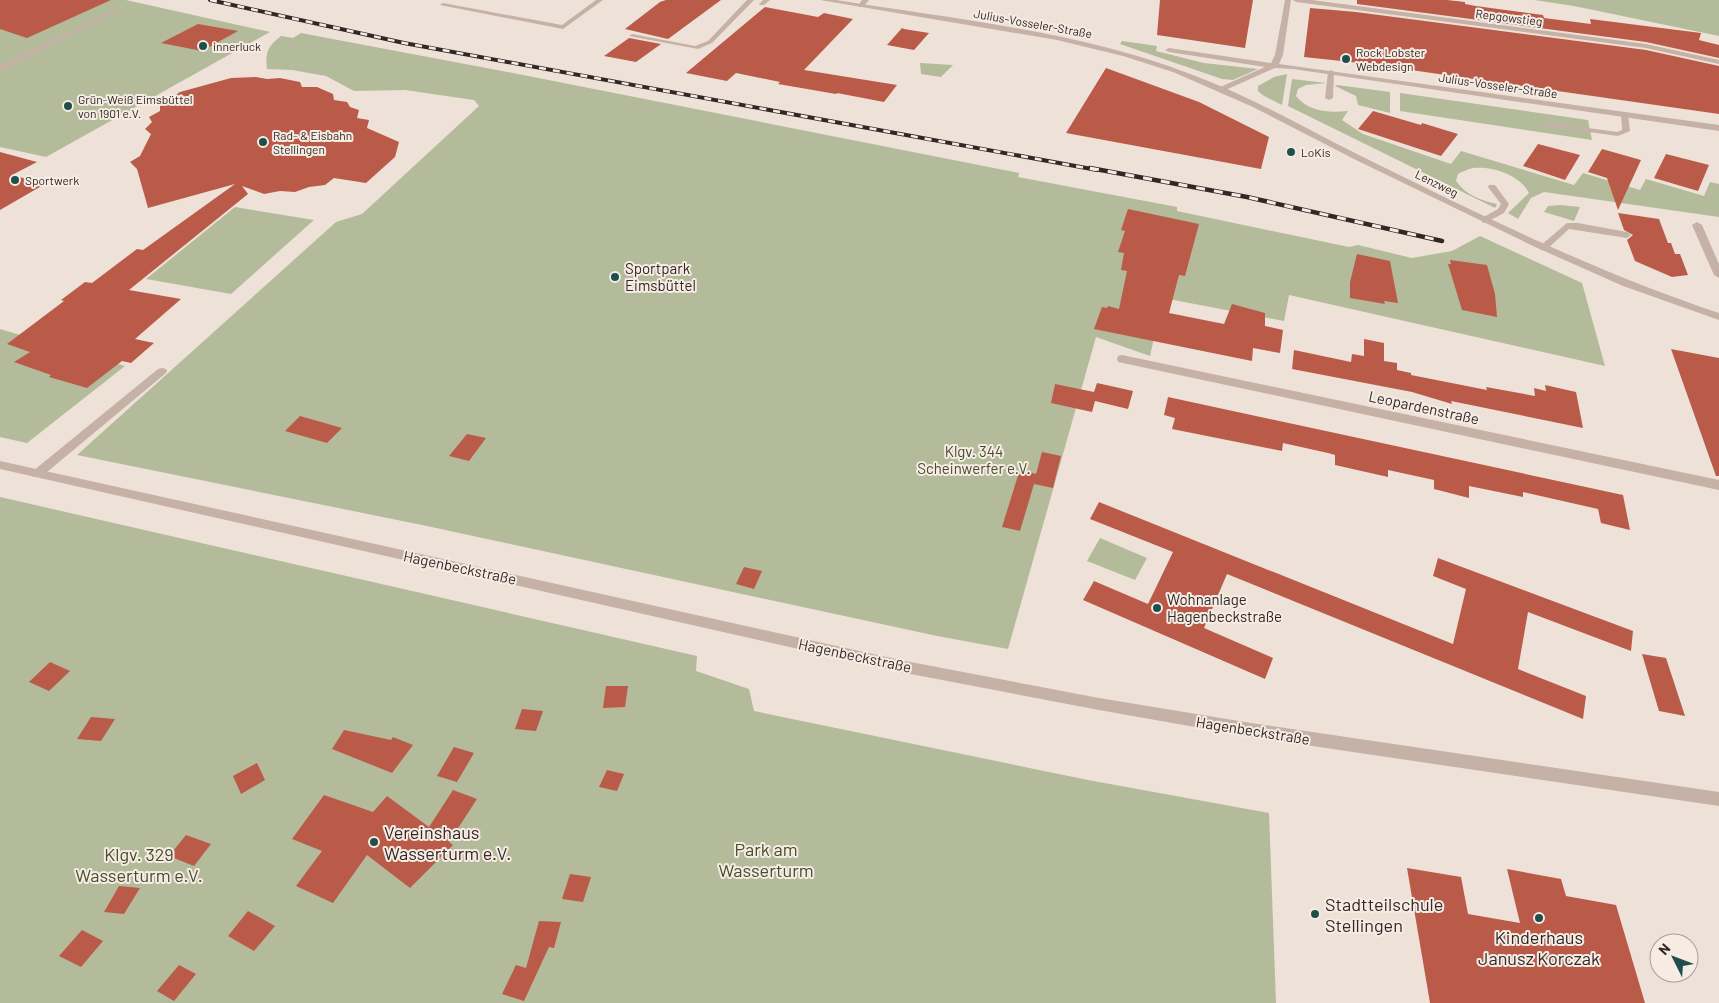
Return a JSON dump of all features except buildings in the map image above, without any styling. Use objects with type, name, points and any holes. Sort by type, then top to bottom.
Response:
[{"type":"street","name":"Julius-Vosseler-Straße","points":[[823,0],[864,3],[1058,38],[1148,62]]},
{"type":"street","points":[[1221,90],[1274,66],[1279,55],[1288,0]]},
{"type":"street","name":"Repgowstieg","points":[[1296,0],[1646,46],[1719,62]]},
{"type":"street","name":"Julius-Vosseler-Straße","points":[[1169,50],[1719,128]]},
{"type":"street","name":"Lenzweg","points":[[1148,62],[1221,90],[1543,248],[1612,278],[1719,317]]},
{"type":"street","points":[[1697,226],[1719,275]]},
{"type":"street","name":"Leopardenstraße","points":[[1122,359],[1719,485]]},
{"type":"street","name":"Hagenbeckstraße","points":[[0,466],[891,664],[1099,704],[1270,733],[1719,799]]},
{"type":"lane","points":[[443,5],[563,27],[600,0]]},
{"type":"lane","points":[[632,36],[696,48],[710,42],[751,0]]},
{"type":"lane","points":[[0,69],[118,10]]},
{"type":"lane","points":[[1329,98],[1332,72]]},
{"type":"lane","points":[[1546,124],[1618,134],[1626,131],[1624,114]]},
{"type":"lane","points":[[1485,220],[1501,211],[1505,204],[1492,187]]},
{"type":"lane","points":[[1543,248],[1567,226],[1578,226],[1627,235]]},
{"type":"lane","points":[[37,474],[162,371]]},
{"type":"green space","name":"Grün-Weiß Eimsbüttel von 1901 e.V.","points":[[0,0],[126,0],[270,32],[46,157],[0,147]]},
{"type":"green space","points":[[1534,0],[1719,0],[1719,36],[1574,6]]},
{"type":"green space","name":"Klgv. 344 Scheinwerfer e.V.","points":[[301,33],[1019,173],[1018,177],[1177,207],[1177,211],[1349,247],[1358,245],[1412,258],[1452,251],[1480,236],[1582,283],[1605,366],[1289,295],[1284,321],[1163,298],[1150,356],[1096,337],[1008,649],[937,636],[427,526],[77,455],[336,222],[362,214],[479,106],[474,100],[405,90],[354,91],[326,76],[292,70],[267,69],[267,54],[273,43],[281,36],[293,38]]},
{"type":"green space","points":[[1122,41],[1157,46],[1156,51],[1204,63],[1258,69],[1233,80],[1222,79],[1120,44]]},
{"type":"green space","points":[[920,63],[953,65],[941,77],[921,74]]},
{"type":"green space","points":[[1287,74],[1282,105],[1258,91],[1258,86],[1274,77]]},
{"type":"green space","points":[[1292,79],[1326,83],[1306,85],[1298,89],[1296,96],[1307,105],[1320,110],[1348,111],[1342,120],[1363,134],[1451,164],[1461,151],[1574,185],[1583,173],[1640,190],[1646,179],[1704,196],[1710,182],[1719,184],[1719,217],[1544,192],[1531,198],[1518,219],[1508,213],[1529,193],[1513,177],[1497,170],[1481,168],[1471,168],[1458,174],[1456,181],[1464,190],[1479,199],[1497,204],[1495,208],[1288,106]]},
{"type":"green space","points":[[1335,86],[1390,92],[1390,113],[1358,105],[1356,96]]},
{"type":"green space","points":[[1400,93],[1588,120],[1592,140],[1400,111]]},
{"type":"green space","points":[[1548,206],[1580,207],[1574,221],[1544,212]]},
{"type":"green space","points":[[235,207],[314,220],[231,294],[146,279]]},
{"type":"green space","points":[[0,329],[125,366],[27,443],[0,437]]},
{"type":"green space","points":[[0,497],[697,656],[696,671],[749,689],[754,711],[1088,780],[1269,813],[1276,1003],[0,1003]]},
{"type":"green space","points":[[1100,538],[1147,558],[1135,580],[1087,561]]},
{"type":"railway","points":[[210,0],[404,43],[1097,170]]},
{"type":"railway","points":[[1090,168],[1247,197],[1442,241]]},
{"type":"place","name":"innerluck","points":[[203,46]]},
{"type":"place","name":"Rock Lobster Webdesign","points":[[1346,59]]},
{"type":"place","name":"Grün-Weiß Eimsbüttel von 1901 e.V.","points":[[68,106]]},
{"type":"place","name":"Rad- & Eisbahn Stellingen","points":[[263,142]]},
{"type":"place","name":"LoKis","points":[[1291,152]]},
{"type":"place","name":"Sportwerk","points":[[15,180]]},
{"type":"place","name":"Sportpark Eimsbüttel","points":[[615,277]]},
{"type":"place","name":"Wohnanlage Hagenbeckstraße","points":[[1157,608]]},
{"type":"place","name":"Vereinshaus Wasserturm e.V.","points":[[374,842]]},
{"type":"place","name":"Stadtteilschule Stellingen","points":[[1315,914]]},
{"type":"place","name":"Kinderhaus Janusz Korczak","points":[[1539,918]]},
{"type":"park label","name":"Park am Wasserturm","points":[[766,860]]},
{"type":"park label","name":"Klgv. 329 Wasserturm e.V.","points":[[139,864]]}]
